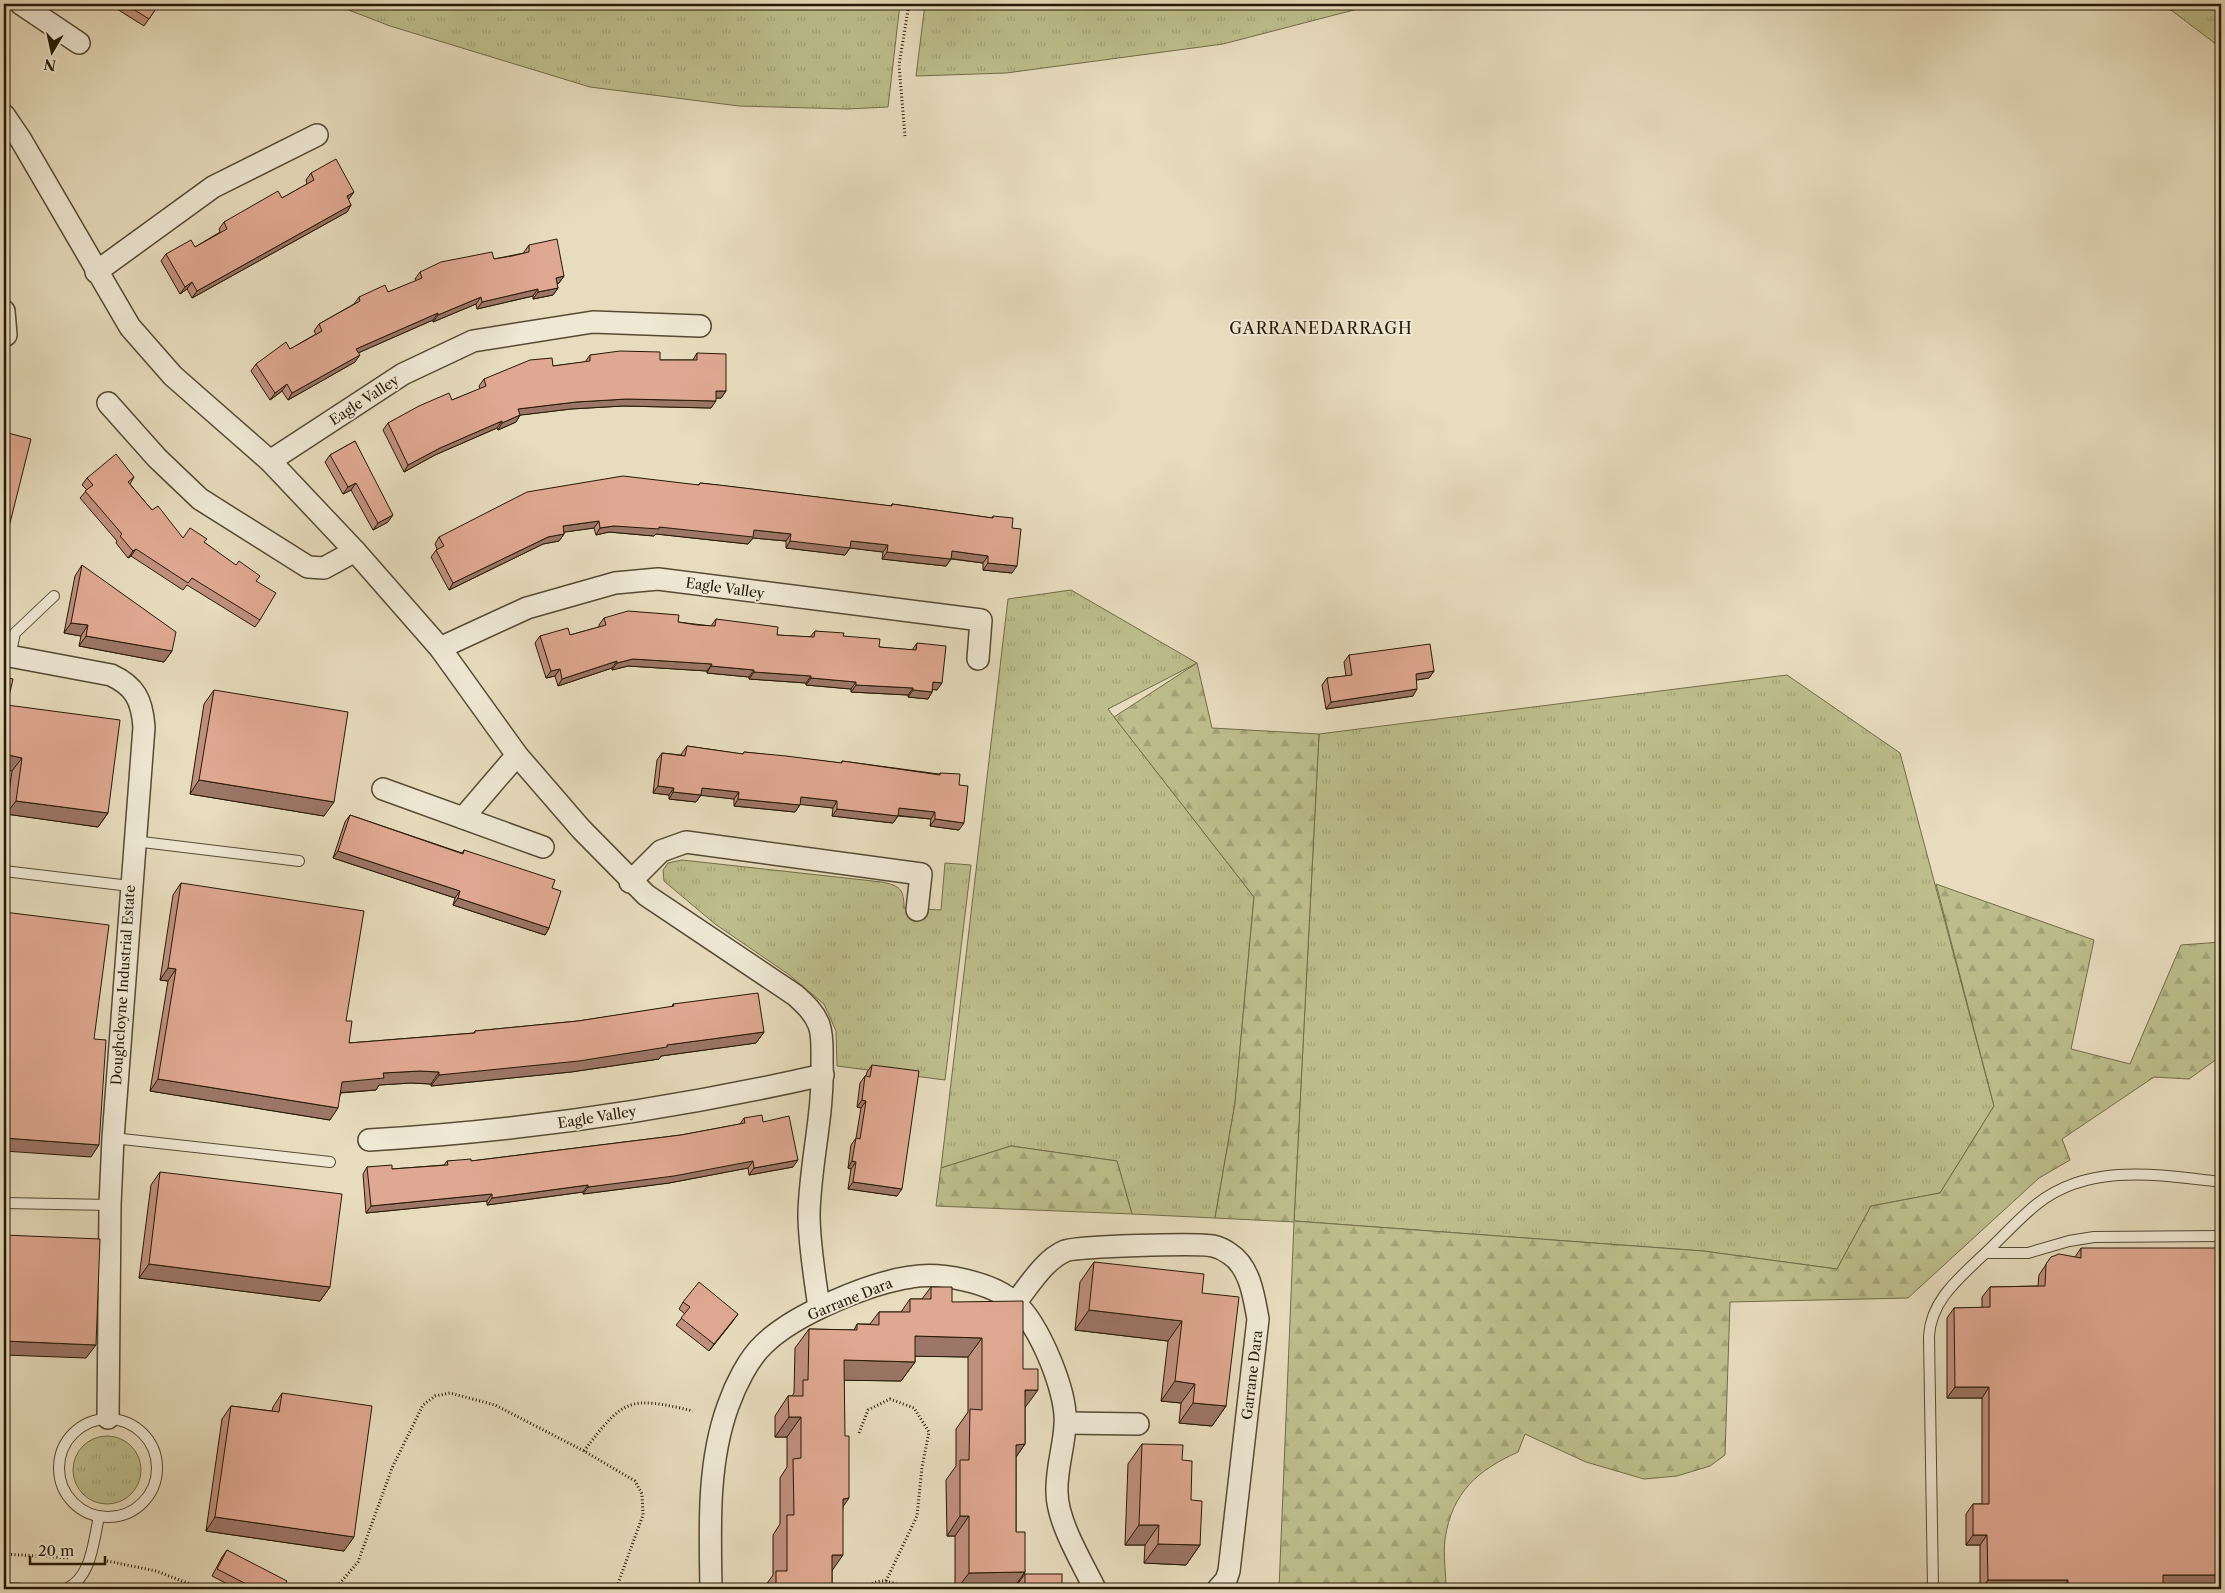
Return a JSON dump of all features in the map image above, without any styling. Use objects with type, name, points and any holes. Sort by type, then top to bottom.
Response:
[{"type":"street","points":[[22,4],[79,43]]},
{"type":"street","points":[[4,115],[22,140],[96,272],[130,327],[173,376],[270,461],[355,550],[440,648],[517,755],[630,882],[663,909],[795,995],[811,1010],[818,1024],[821,1038],[823,1075],[809,1213],[810,1241],[819,1308]]},
{"type":"street","points":[[96,272],[213,187],[317,135]]},
{"type":"street","points":[[4,311],[6,335]]},
{"type":"street","name":"Eagle Valley","points":[[270,461],[403,374],[473,341],[593,322],[700,326]]},
{"type":"street","points":[[108,402],[156,458],[200,499],[308,567],[324,568],[355,550]]},
{"type":"street","name":"Eagle Valley","points":[[440,648],[527,608],[615,582],[658,579],[981,620],[978,658]]},
{"type":"street","name":"Doughcloyne Industrial Estate","points":[[7,655],[111,675],[125,682],[140,701],[144,727],[130,886],[113,1138],[110,1205],[108,1418]]},
{"type":"street","points":[[464,818],[517,755]]},
{"type":"street","points":[[383,789],[543,847]]},
{"type":"street","points":[[630,882],[661,851],[686,842],[921,874],[918,910]]},
{"type":"street","name":"Eagle Valley","points":[[369,1140],[572,1122],[688,1102],[823,1075]]},
{"type":"street","name":"Garrane Dara","points":[[1015,1303],[1052,1258],[1066,1250],[1146,1246],[1212,1246],[1230,1254],[1243,1268],[1252,1292],[1258,1319],[1229,1571],[1226,1580],[1218,1589]]},
{"type":"street","name":"Garrane Dara","points":[[711,1589],[711,1500],[721,1430],[728,1404],[753,1357],[763,1345],[819,1308],[892,1281],[913,1276],[958,1279],[993,1289],[1015,1303],[1030,1322],[1049,1360],[1062,1400],[1066,1423],[1057,1492],[1060,1511],[1095,1589]]},
{"type":"street","points":[[1066,1423],[1138,1424]]},
{"type":"lane","points":[[7,655],[15,633],[54,596]]},
{"type":"lane","points":[[134,841],[299,861]]},
{"type":"lane","points":[[4,871],[130,886]]},
{"type":"lane","points":[[113,1138],[330,1162]]},
{"type":"lane","points":[[1933,1589],[1930,1320],[1936,1307],[1956,1282],[2038,1203],[2081,1180],[2104,1175],[2130,1174],[2221,1182]]},
{"type":"lane","points":[[4,1203],[110,1205]]},
{"type":"lane","points":[[1986,1253],[2028,1253],[2069,1241],[2094,1237],[2221,1236]]},
{"type":"lane","points":[[108,1418],[124,1421],[144,1435],[156,1456],[157,1472],[153,1488],[144,1502],[131,1512],[115,1517],[99,1517],[83,1511],[71,1501],[62,1487],[58,1471],[59,1455],[66,1440],[77,1428],[91,1421],[108,1418]]},
{"type":"lane","points":[[66,1589],[81,1578],[89,1560],[99,1517]]},
{"type":"lane","points":[[4,1588],[23,1589]]},
{"type":"path","points":[[905,136],[899,65],[909,4]]},
{"type":"path","points":[[335,1589],[358,1562],[392,1468],[423,1405],[435,1396],[450,1394],[495,1405],[584,1451],[635,1481],[642,1494],[643,1515],[636,1540],[616,1589]]},
{"type":"path","points":[[859,1433],[868,1410],[890,1400],[914,1408],[929,1432],[922,1467],[917,1516],[886,1582]]},
{"type":"path","points":[[584,1451],[606,1423],[624,1406],[640,1402],[662,1404],[693,1411]]},
{"type":"path","points":[[863,1589],[874,1581],[891,1581],[907,1589]]},
{"type":"green space","points":[[333,4],[900,4],[888,107],[847,109],[739,106],[590,87],[390,26]]},
{"type":"green space","points":[[925,4],[1377,4],[1223,44],[1006,73],[916,76]]},
{"type":"green space","points":[[2163,4],[2221,4],[2221,48]]},
{"type":"green space","points":[[1071,590],[1197,663],[1108,709],[1254,897],[1235,1103],[1215,1218],[1132,1214],[1117,1161],[1011,1146],[941,1168],[1008,599]]},
{"type":"green space","points":[[1197,663],[1212,728],[1319,734],[1294,1221],[1703,1251],[1837,1269],[1871,1206],[1940,1193],[1994,1106],[1936,884],[2094,940],[2071,1049],[2130,1064],[2181,945],[2221,942],[2221,1056],[2189,1079],[2154,1077],[2062,1139],[2070,1160],[2039,1178],[1908,1298],[1730,1302],[1725,1455],[1710,1466],[1677,1476],[1644,1479],[1586,1462],[1525,1434],[1518,1452],[1479,1475],[1469,1485],[1454,1508],[1445,1539],[1446,1589],[1279,1589],[1294,1222],[1215,1218],[1235,1103],[1254,897],[1114,717]]},
{"type":"green space","points":[[1787,675],[1900,753],[1994,1106],[1940,1193],[1871,1206],[1837,1269],[1703,1251],[1294,1221],[1319,734]]},
{"type":"green space","points":[[682,860],[882,882],[900,889],[904,908],[941,910],[945,863],[971,865],[945,1080],[837,1066],[836,1031],[824,1004],[788,974],[715,924],[664,881],[663,870],[668,863]]},
{"type":"green space","points":[[1011,1146],[1117,1161],[1132,1214],[936,1206],[941,1168]]},
{"type":"green space","points":[[100,1436],[114,1436],[126,1441],[136,1451],[141,1463],[141,1477],[136,1489],[126,1499],[114,1504],[100,1504],[88,1499],[78,1489],[73,1477],[73,1463],[78,1451],[88,1441]]},
{"type":"building","points":[[125,4],[159,4],[149,19]]},
{"type":"building","points":[[336,159],[354,192],[347,196],[351,205],[197,291],[192,282],[185,287],[166,254],[191,240],[195,247],[227,229],[224,222],[278,191],[282,198],[314,180],[311,173]]},
{"type":"building","points":[[557,239],[564,276],[556,278],[558,288],[538,292],[538,289],[482,302],[481,297],[438,315],[438,313],[356,349],[360,355],[292,393],[287,384],[275,393],[256,364],[286,342],[290,349],[322,331],[319,324],[360,301],[359,297],[385,285],[388,292],[422,278],[420,272],[441,262],[492,252],[494,259],[512,256],[529,252],[529,245]]},
{"type":"building","points":[[620,351],[660,352],[660,360],[697,360],[697,353],[726,354],[726,391],[716,391],[716,401],[627,399],[576,402],[518,409],[520,415],[440,448],[408,465],[388,423],[419,406],[449,393],[452,400],[486,386],[484,379],[530,360],[552,358],[553,366],[590,361],[590,355]]},
{"type":"building","points":[[4,432],[31,439],[8,531],[4,530]]},
{"type":"building","points":[[355,441],[393,515],[378,523],[356,483],[348,487],[330,455]]},
{"type":"building","points":[[116,454],[134,477],[128,482],[152,510],[158,506],[183,538],[190,528],[207,539],[204,542],[236,565],[239,561],[260,576],[256,581],[276,593],[260,620],[192,578],[188,583],[136,549],[133,551],[120,536],[122,534],[85,491],[93,485],[87,478]]},
{"type":"building","points":[[623,476],[699,485],[700,483],[719,485],[892,506],[892,504],[993,518],[993,516],[1013,518],[1012,528],[1021,529],[1017,566],[988,563],[988,556],[952,551],[951,559],[887,552],[888,545],[851,541],[850,548],[790,541],[791,534],[754,530],[753,537],[659,527],[659,529],[614,526],[600,528],[599,521],[563,526],[564,534],[548,537],[453,583],[436,550],[444,546],[439,537],[527,492]]},
{"type":"building","points":[[82,565],[176,632],[172,651],[86,636],[88,625],[71,623]]},
{"type":"building","points":[[628,611],[679,615],[678,622],[697,625],[715,626],[716,619],[778,627],[777,635],[814,637],[815,631],[844,633],[843,636],[880,639],[879,647],[916,650],[917,643],[946,646],[942,683],[933,682],[932,692],[913,690],[913,688],[856,685],[856,682],[811,678],[811,676],[754,672],[754,670],[711,666],[712,664],[633,659],[617,663],[617,661],[562,679],[560,669],[551,671],[540,636],[568,628],[570,635],[606,625],[604,618]]},
{"type":"building","points":[[1430,644],[1434,671],[1416,674],[1417,689],[1331,702],[1327,678],[1352,675],[1349,655]]},
{"type":"building","points":[[4,677],[13,679],[7,705],[120,720],[108,813],[16,801],[22,758],[4,754]]},
{"type":"building","points":[[214,690],[348,712],[334,802],[199,780]]},
{"type":"building","points":[[687,746],[743,754],[744,752],[842,763],[842,761],[940,775],[940,773],[960,774],[959,785],[968,786],[964,823],[935,819],[935,812],[899,808],[898,816],[837,809],[837,801],[801,797],[800,805],[738,799],[739,792],[702,788],[701,795],[673,792],[674,788],[658,786],[662,753],[685,756]]},
{"type":"building","points":[[350,815],[463,854],[464,850],[555,880],[552,888],[561,891],[549,928],[458,898],[460,891],[338,851]]},
{"type":"building","points":[[181,883],[364,911],[346,1021],[352,1021],[349,1043],[475,1033],[475,1031],[578,1021],[674,1006],[673,1004],[758,993],[764,1032],[667,1045],[667,1047],[579,1061],[439,1075],[439,1072],[420,1071],[383,1073],[384,1078],[342,1082],[338,1108],[158,1079],[176,969],[168,968]]},
{"type":"building","points":[[4,912],[109,925],[94,1039],[106,1040],[99,1145],[4,1138]]},
{"type":"building","points":[[872,1065],[919,1071],[902,1189],[853,1182],[856,1162],[852,1161],[856,1138],[860,1139],[866,1101],[862,1100],[865,1076],[870,1077]]},
{"type":"building","points":[[762,1115],[763,1122],[789,1116],[798,1160],[754,1168],[753,1161],[674,1176],[492,1198],[492,1194],[371,1206],[367,1167],[392,1165],[392,1169],[448,1165],[447,1161],[471,1159],[471,1161],[681,1135],[745,1123],[744,1118]]},
{"type":"building","points":[[160,1172],[342,1194],[330,1287],[149,1264]]},
{"type":"building","points":[[4,1235],[100,1239],[96,1345],[4,1341]]},
{"type":"building","points":[[2081,1248],[2221,1248],[2221,1575],[2163,1575],[2163,1589],[2068,1589],[2068,1580],[1988,1580],[1987,1535],[1973,1535],[1973,1504],[1989,1504],[1989,1387],[1955,1387],[1954,1308],[1990,1307],[1990,1287],[2045,1286],[2046,1264],[2051,1257],[2059,1254],[2081,1258]]},
{"type":"building","points":[[1094,1262],[1204,1274],[1202,1293],[1239,1297],[1226,1406],[1193,1403],[1195,1384],[1175,1381],[1182,1321],[1089,1310]]},
{"type":"building","points":[[699,1282],[738,1314],[714,1344],[681,1318],[690,1307],[683,1302]]},
{"type":"building","points":[[931,1287],[952,1287],[952,1302],[1023,1301],[1023,1369],[1038,1369],[1038,1390],[1025,1390],[1025,1444],[1016,1445],[1016,1532],[1025,1532],[1025,1572],[969,1573],[969,1516],[960,1516],[960,1460],[969,1460],[970,1409],[982,1410],[982,1338],[915,1336],[915,1362],[844,1360],[845,1436],[849,1436],[849,1498],[843,1499],[843,1555],[832,1555],[832,1589],[776,1589],[776,1571],[787,1571],[787,1515],[794,1515],[793,1459],[801,1458],[801,1417],[789,1417],[788,1396],[803,1396],[803,1380],[808,1380],[809,1329],[857,1330],[857,1324],[879,1325],[879,1312],[910,1312],[910,1299],[931,1299]]},
{"type":"building","points":[[282,1393],[372,1406],[354,1537],[215,1517],[231,1406],[279,1412]]},
{"type":"building","points":[[1142,1444],[1183,1445],[1182,1460],[1192,1461],[1191,1500],[1202,1501],[1200,1545],[1158,1544],[1159,1525],[1139,1525]]},
{"type":"building","points":[[227,1550],[287,1581],[282,1589],[256,1589],[217,1569]]},
{"type":"building","points":[[1025,1574],[1062,1574],[1062,1589],[1025,1589]]},
{"type":"district","name":"GARRANEDARRAGH","points":[[1321,328]]}]
